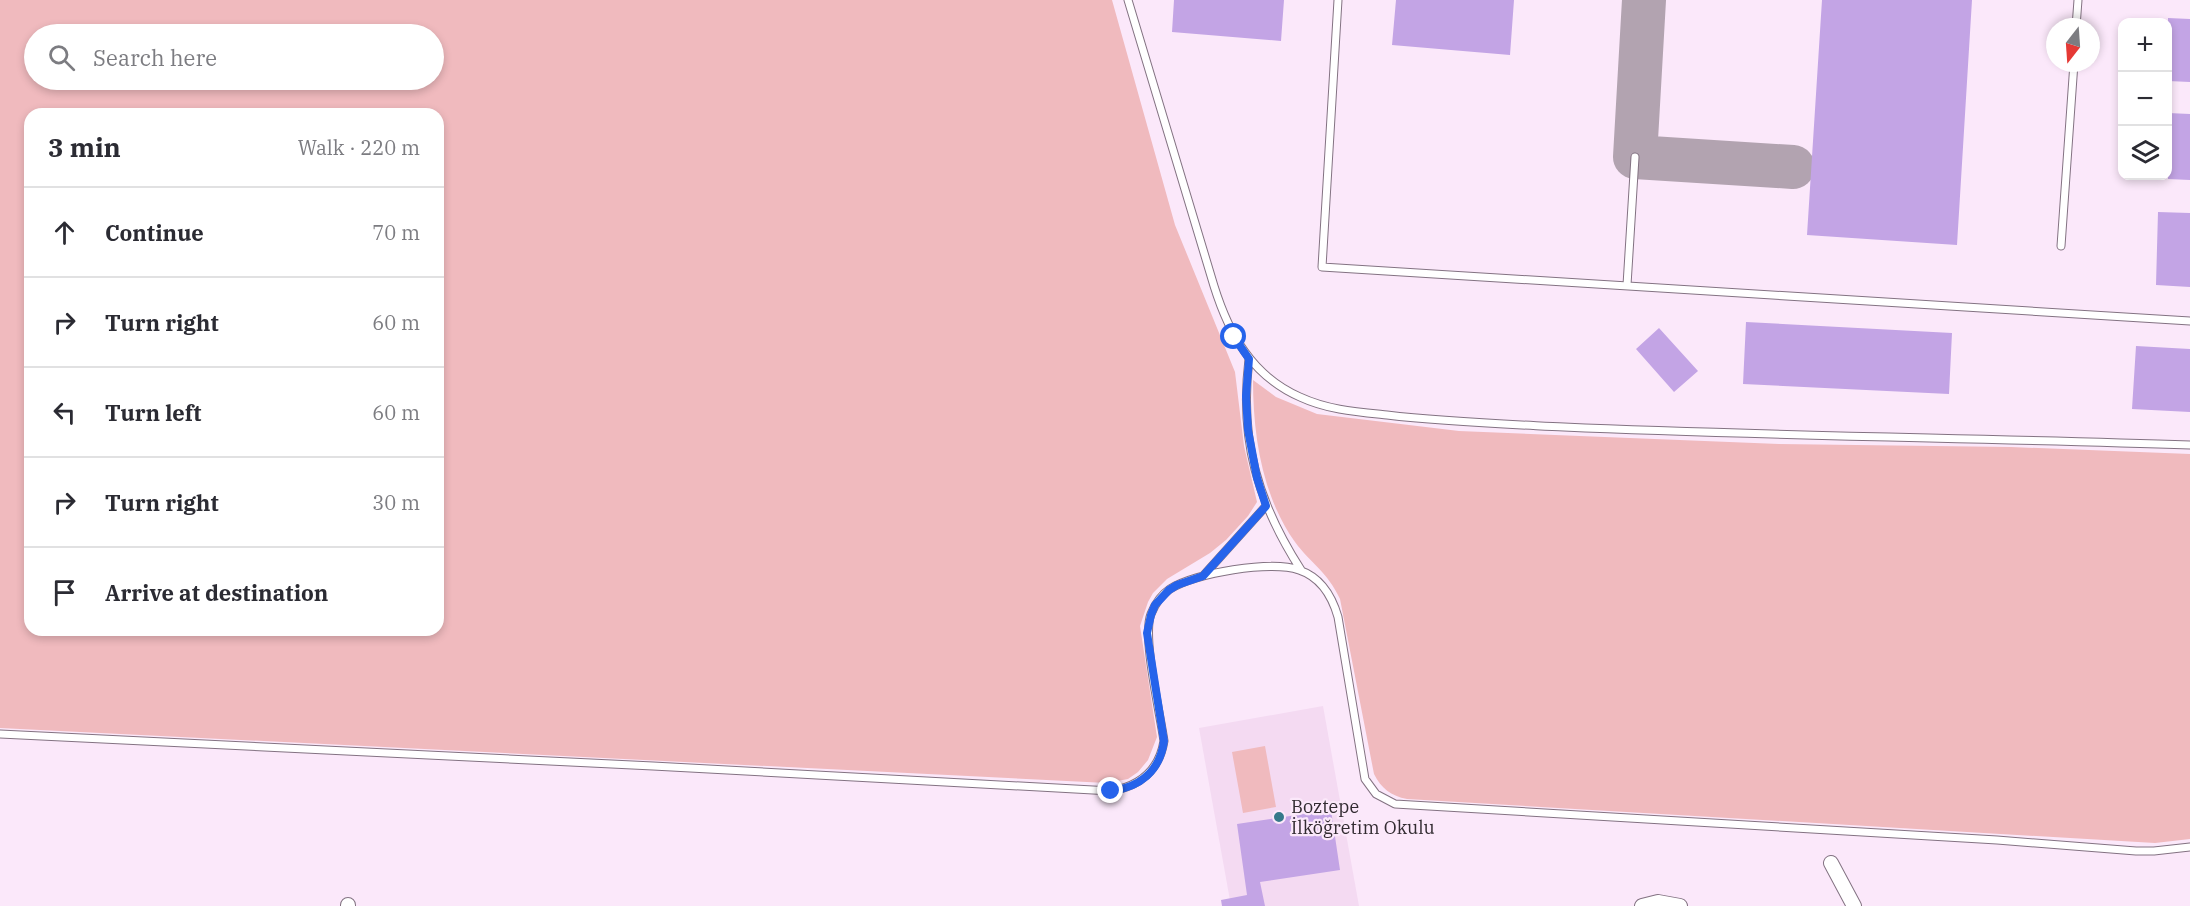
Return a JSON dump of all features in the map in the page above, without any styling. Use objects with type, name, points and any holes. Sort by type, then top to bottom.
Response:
[{"type":"street","points":[[1831,863],[1854,906]]},
{"type":"street","points":[[1642,906],[1658,902],[1680,906]]},
{"type":"lane","points":[[1128,0],[1219,304],[1234,337],[1249,359],[1275,383],[1301,398],[1338,409],[1445,422],[1730,434],[2024,439],[2190,445]]},
{"type":"lane","points":[[1338,0],[1322,267],[2190,321]]},
{"type":"lane","points":[[2077,18],[2078,0]]},
{"type":"lane","points":[[2061,246],[2073,72]]},
{"type":"lane","points":[[1627,285],[1635,157]]},
{"type":"lane","points":[[1249,359],[1246,396],[1248,430],[1257,478],[1277,530],[1301,570]]},
{"type":"lane","points":[[1203,576],[1266,506]]},
{"type":"lane","points":[[0,734],[1111,791],[1124,789],[1142,781],[1157,764],[1163,748],[1164,741],[1147,633],[1155,605],[1177,585],[1203,576],[1259,567],[1286,567],[1301,570],[1318,581],[1331,598],[1335,607],[1365,779],[1376,794],[1395,804],[1974,838],[2136,851],[2190,847]]},
{"type":"shaded area","points":[[0,0],[1112,0],[1175,225],[1235,372],[1244,446],[1257,502],[1248,516],[1226,540],[1210,553],[1167,579],[1153,593],[1148,602],[1140,626],[1157,737],[1148,760],[1138,772],[1128,779],[1107,783],[0,728]]},
{"type":"shaded area","points":[[1253,380],[1276,397],[1317,414],[1459,431],[1779,444],[2011,447],[2190,454],[2190,839],[2155,843],[1407,799],[1396,796],[1383,787],[1374,774],[1340,599],[1330,581],[1295,542],[1284,524],[1267,485],[1255,422]]},
{"type":"shaded area","name":"Boztepe İlköğretim Okulu","points":[[1323,706],[1359,906],[1231,906],[1199,728]]},
{"type":"shaded area","points":[[1265,746],[1276,807],[1243,813],[1232,752]]},
{"type":"building","points":[[1174,0],[1284,0],[1281,41],[1172,32]]},
{"type":"building","points":[[1396,0],[1514,0],[1510,55],[1392,45]]},
{"type":"building","points":[[1822,0],[1972,0],[1957,245],[1807,235]]},
{"type":"building","points":[[2172,18],[2190,19],[2190,82],[2172,81]]},
{"type":"building","points":[[2172,113],[2190,114],[2190,180],[2172,179]]},
{"type":"building","points":[[2158,212],[2190,213],[2190,287],[2156,285]]},
{"type":"building","points":[[1746,322],[1952,333],[1949,394],[1743,384]]},
{"type":"building","points":[[1659,328],[1698,371],[1674,392],[1636,349]]},
{"type":"building","points":[[2136,346],[2190,349],[2190,412],[2132,409]]},
{"type":"building","points":[[1331,810],[1340,870],[1260,882],[1265,906],[1222,906],[1221,900],[1247,895],[1237,824]]},
{"type":"taxiway","points":[[1644,0],[1635,157],[1793,167]]},
{"type":"place","name":"Boztepe İlköğretim Okulu","points":[[1279,817]]},
{"type":"route","points":[[1111,791],[1124,789],[1142,781],[1157,764],[1163,748],[1164,741],[1147,633],[1155,605],[1162,596],[1177,585],[1203,576],[1266,506],[1257,478],[1246,414],[1246,377],[1249,359],[1234,337]]}]
